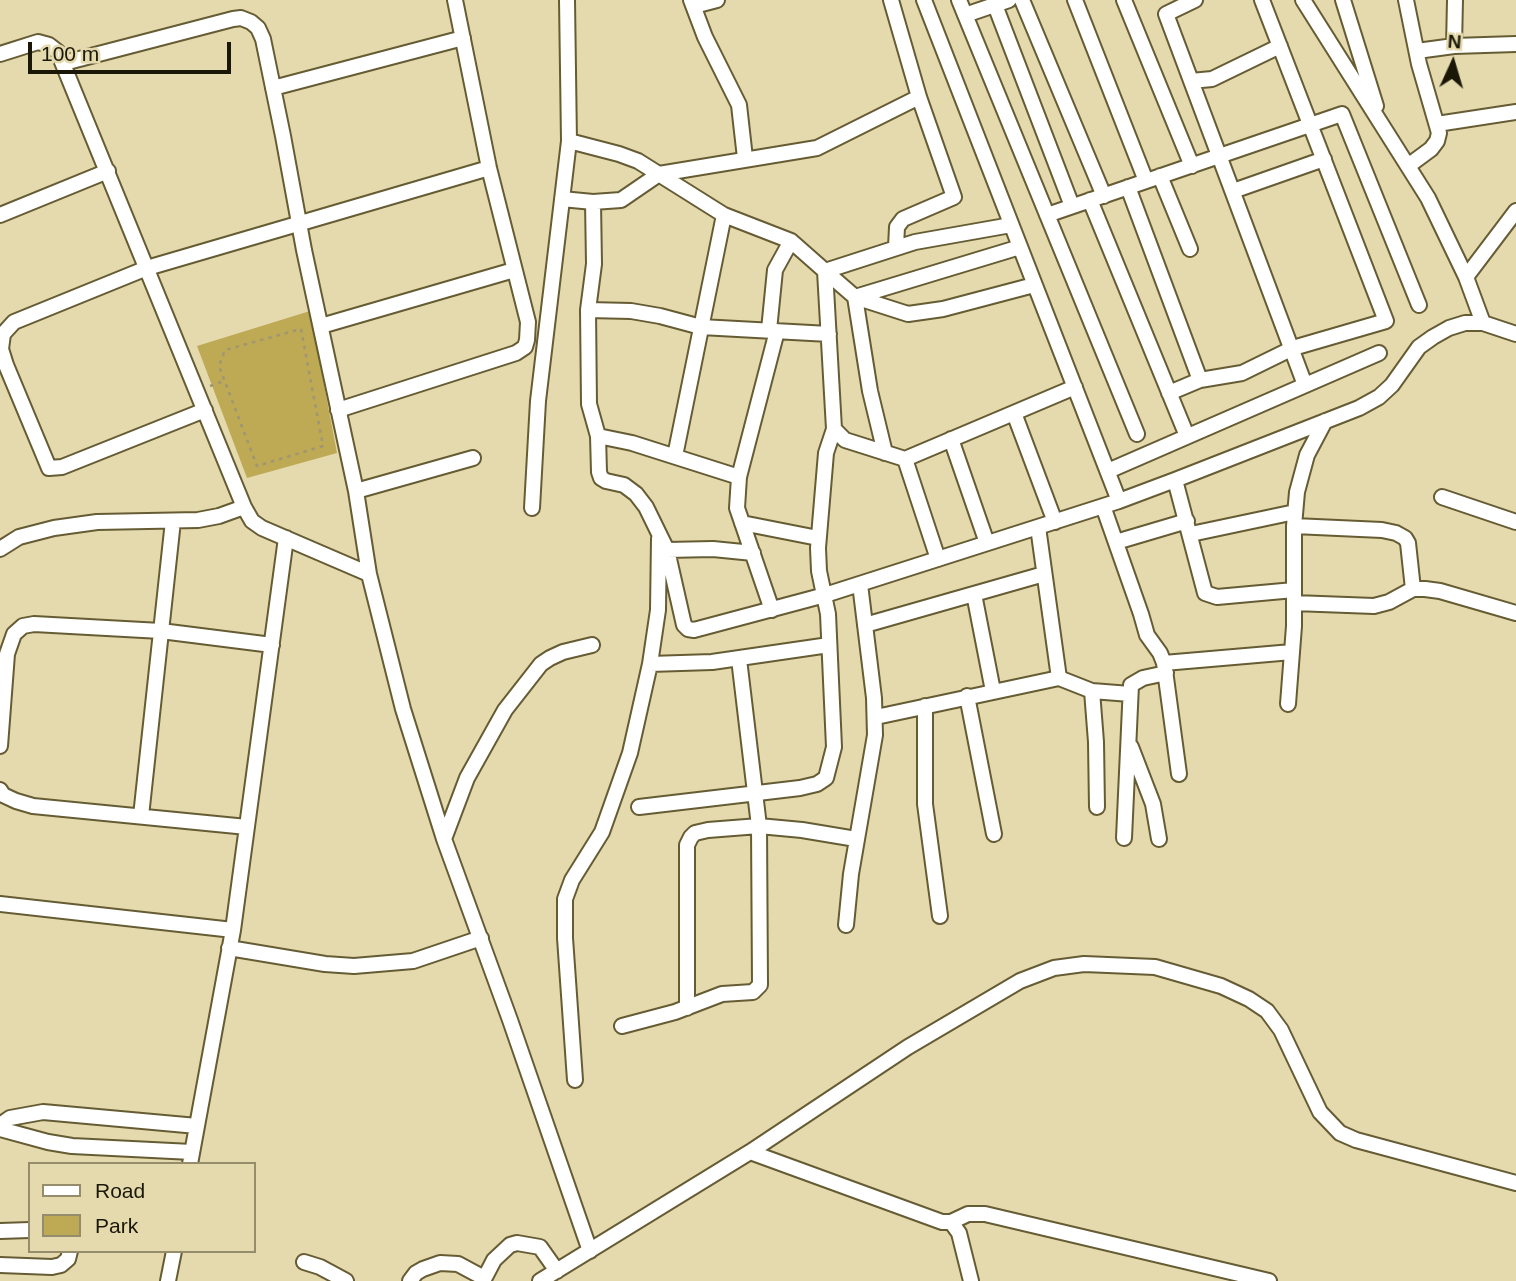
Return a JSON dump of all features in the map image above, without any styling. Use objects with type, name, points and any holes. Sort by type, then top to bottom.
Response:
[{"type":"street","points":[[338,410],[516,353],[525,346],[528,322],[489,168],[455,0]]},
{"type":"street","points":[[532,508],[538,401],[569,141],[567,0]]},
{"type":"street","points":[[717,0],[693,3],[705,37],[739,105],[745,158]]},
{"type":"street","points":[[891,0],[919,97],[954,197],[903,219],[897,227],[896,247]]},
{"type":"street","points":[[924,0],[1119,501]]},
{"type":"street","points":[[959,0],[1137,434]]},
{"type":"street","points":[[965,15],[1009,0]]},
{"type":"street","points":[[1022,0],[1187,436]]},
{"type":"street","points":[[1075,0],[1153,179],[1190,249]]},
{"type":"street","points":[[1124,0],[1192,166]]},
{"type":"street","points":[[1160,0],[1305,385]]},
{"type":"street","points":[[1166,14],[1195,0]]},
{"type":"street","points":[[1169,393],[1200,380],[1242,373],[1293,348],[1386,321],[1262,0]]},
{"type":"street","points":[[1303,0],[1428,198],[1466,276],[1483,323]]},
{"type":"street","points":[[1343,0],[1364,62],[1380,122]]},
{"type":"street","points":[[1406,0],[1416,51],[1439,133],[1437,141],[1408,166]]},
{"type":"street","points":[[1454,46],[1455,0]]},
{"type":"street","points":[[995,5],[1072,206]]},
{"type":"street","points":[[64,63],[241,18],[258,28],[263,39],[356,491],[369,574],[403,709],[444,839],[590,1251]]},
{"type":"street","points":[[273,88],[463,38]]},
{"type":"street","points":[[0,54],[38,42],[49,45],[58,52],[64,63],[252,522],[369,574]]},
{"type":"street","points":[[1416,51],[1454,46],[1516,44]]},
{"type":"street","points":[[1191,81],[1212,79],[1280,46]]},
{"type":"street","points":[[562,199],[593,202],[621,200],[659,174],[817,148],[919,97]]},
{"type":"street","points":[[1437,124],[1516,112]]},
{"type":"street","points":[[1047,215],[1342,114],[1419,305]]},
{"type":"street","points":[[569,141],[619,154],[659,174],[724,215],[791,241],[855,297],[891,310],[921,314],[1034,285]]},
{"type":"street","points":[[1233,191],[1324,159]]},
{"type":"street","points":[[205,410],[62,467],[49,468],[6,365],[1,349],[3,334],[14,322],[147,268],[489,168]]},
{"type":"street","points":[[0,215],[107,170]]},
{"type":"street","points":[[1128,187],[1200,380]]},
{"type":"street","points":[[593,202],[594,264],[588,310],[589,404],[598,436],[599,472],[601,478],[624,485],[636,494],[659,530],[667,550],[681,615],[688,629],[704,629],[825,595],[1055,522],[1119,501],[1325,421],[1379,397],[1392,385],[1419,347],[1449,328],[1465,323],[1483,323],[1516,334]]},
{"type":"street","points":[[1466,276],[1516,211]]},
{"type":"street","points":[[675,456],[724,215]]},
{"type":"street","points":[[825,271],[896,247],[1011,225]]},
{"type":"street","points":[[772,610],[737,508],[739,477],[773,330],[775,270],[791,241]]},
{"type":"street","points":[[855,297],[1020,247]]},
{"type":"street","points":[[321,326],[513,270]]},
{"type":"street","points":[[639,807],[755,795],[817,784],[826,778],[834,747],[829,645],[825,595],[819,571],[818,538],[826,453],[834,429],[825,271]]},
{"type":"street","points":[[855,297],[870,391],[885,453]]},
{"type":"street","points":[[588,310],[660,316],[701,327],[828,334]]},
{"type":"street","points":[[1108,471],[1379,352]]},
{"type":"street","points":[[834,429],[845,440],[905,459],[1074,387]]},
{"type":"street","points":[[1014,413],[1055,522]]},
{"type":"street","points":[[1288,704],[1295,519],[1301,474],[1307,455],[1325,421]]},
{"type":"street","points":[[598,436],[632,443],[739,477]]},
{"type":"street","points":[[951,439],[987,543]]},
{"type":"street","points":[[356,491],[473,458]]},
{"type":"street","points":[[905,459],[938,559]]},
{"type":"street","points":[[1175,480],[1205,593],[1217,597],[1294,597],[1345,607],[1374,606],[1390,602],[1413,589],[1440,591],[1516,613]]},
{"type":"street","points":[[1442,497],[1516,522]]},
{"type":"street","points":[[1102,506],[1147,635],[1160,653],[1165,668],[1179,774]]},
{"type":"street","points":[[0,549],[19,537],[54,528],[97,522],[173,521],[219,516],[244,507]]},
{"type":"street","points":[[1116,542],[1189,527],[1295,519],[1382,530],[1396,533],[1408,543],[1413,589]]},
{"type":"street","points":[[141,816],[173,521]]},
{"type":"street","points":[[742,523],[818,538]]},
{"type":"street","points":[[1038,527],[1059,678]]},
{"type":"street","points":[[575,1080],[565,938],[565,899],[572,880],[602,832],[630,753],[650,664],[657,610],[659,530]]},
{"type":"street","points":[[0,1127],[48,1142],[72,1146],[191,1158],[233,929],[286,538]]},
{"type":"street","points":[[667,550],[713,549],[753,553]]},
{"type":"street","points":[[865,625],[1044,574]]},
{"type":"street","points":[[846,925],[856,839],[876,717],[860,584]]},
{"type":"street","points":[[974,594],[993,691]]},
{"type":"street","points":[[0,746],[7,654],[10,641],[18,629],[34,624],[161,631],[272,645]]},
{"type":"street","points":[[444,839],[467,778],[505,710],[541,664],[550,658],[592,645]]},
{"type":"street","points":[[650,664],[712,662],[829,645]]},
{"type":"street","points":[[1124,838],[1131,685],[1165,668],[1292,652]]},
{"type":"street","points":[[622,1026],[687,1008],[722,994],[753,992],[760,985],[759,826],[739,659]]},
{"type":"street","points":[[876,717],[1059,678],[1092,691],[1130,694]]},
{"type":"street","points":[[1092,691],[1097,807]]},
{"type":"street","points":[[967,696],[994,834]]},
{"type":"street","points":[[925,706],[925,804],[940,916]]},
{"type":"street","points":[[1128,739],[1153,804],[1159,839]]},
{"type":"street","points":[[0,790],[3,795],[33,806],[247,827]]},
{"type":"street","points":[[687,1008],[687,845],[695,833],[759,826],[856,839]]},
{"type":"street","points":[[0,904],[233,929]]},
{"type":"street","points":[[229,948],[354,967],[413,961],[481,938]]},
{"type":"street","points":[[540,1281],[750,1152],[908,1047],[1020,981],[1054,968],[1084,964],[1155,967],[1221,986],[1268,1011],[1281,1030],[1320,1112],[1340,1133],[1356,1140],[1516,1183]]},
{"type":"street","points":[[0,1127],[10,1118],[43,1112],[197,1126]]},
{"type":"street","points":[[750,1152],[942,1222],[951,1222],[968,1214],[985,1214],[1269,1281]]},
{"type":"street","points":[[951,1222],[959,1233],[971,1281]]},
{"type":"street","points":[[0,1231],[28,1230]]},
{"type":"street","points":[[410,1281],[423,1269],[449,1263],[466,1267],[483,1280],[503,1251],[517,1243],[540,1247],[557,1271]]},
{"type":"street","points":[[0,1265],[52,1267],[61,1265],[68,1259],[70,1253]]},
{"type":"street","points":[[168,1281],[174,1253]]},
{"type":"street","points":[[304,1262],[334,1273],[346,1281]]},
{"type":"path","points":[[301,330],[323,446],[257,466],[225,381],[219,366],[225,350],[301,330]]},
{"type":"path","points":[[197,390],[225,381]]},
{"type":"green space","points":[[310,311],[337,453],[247,478],[197,346]]}]
